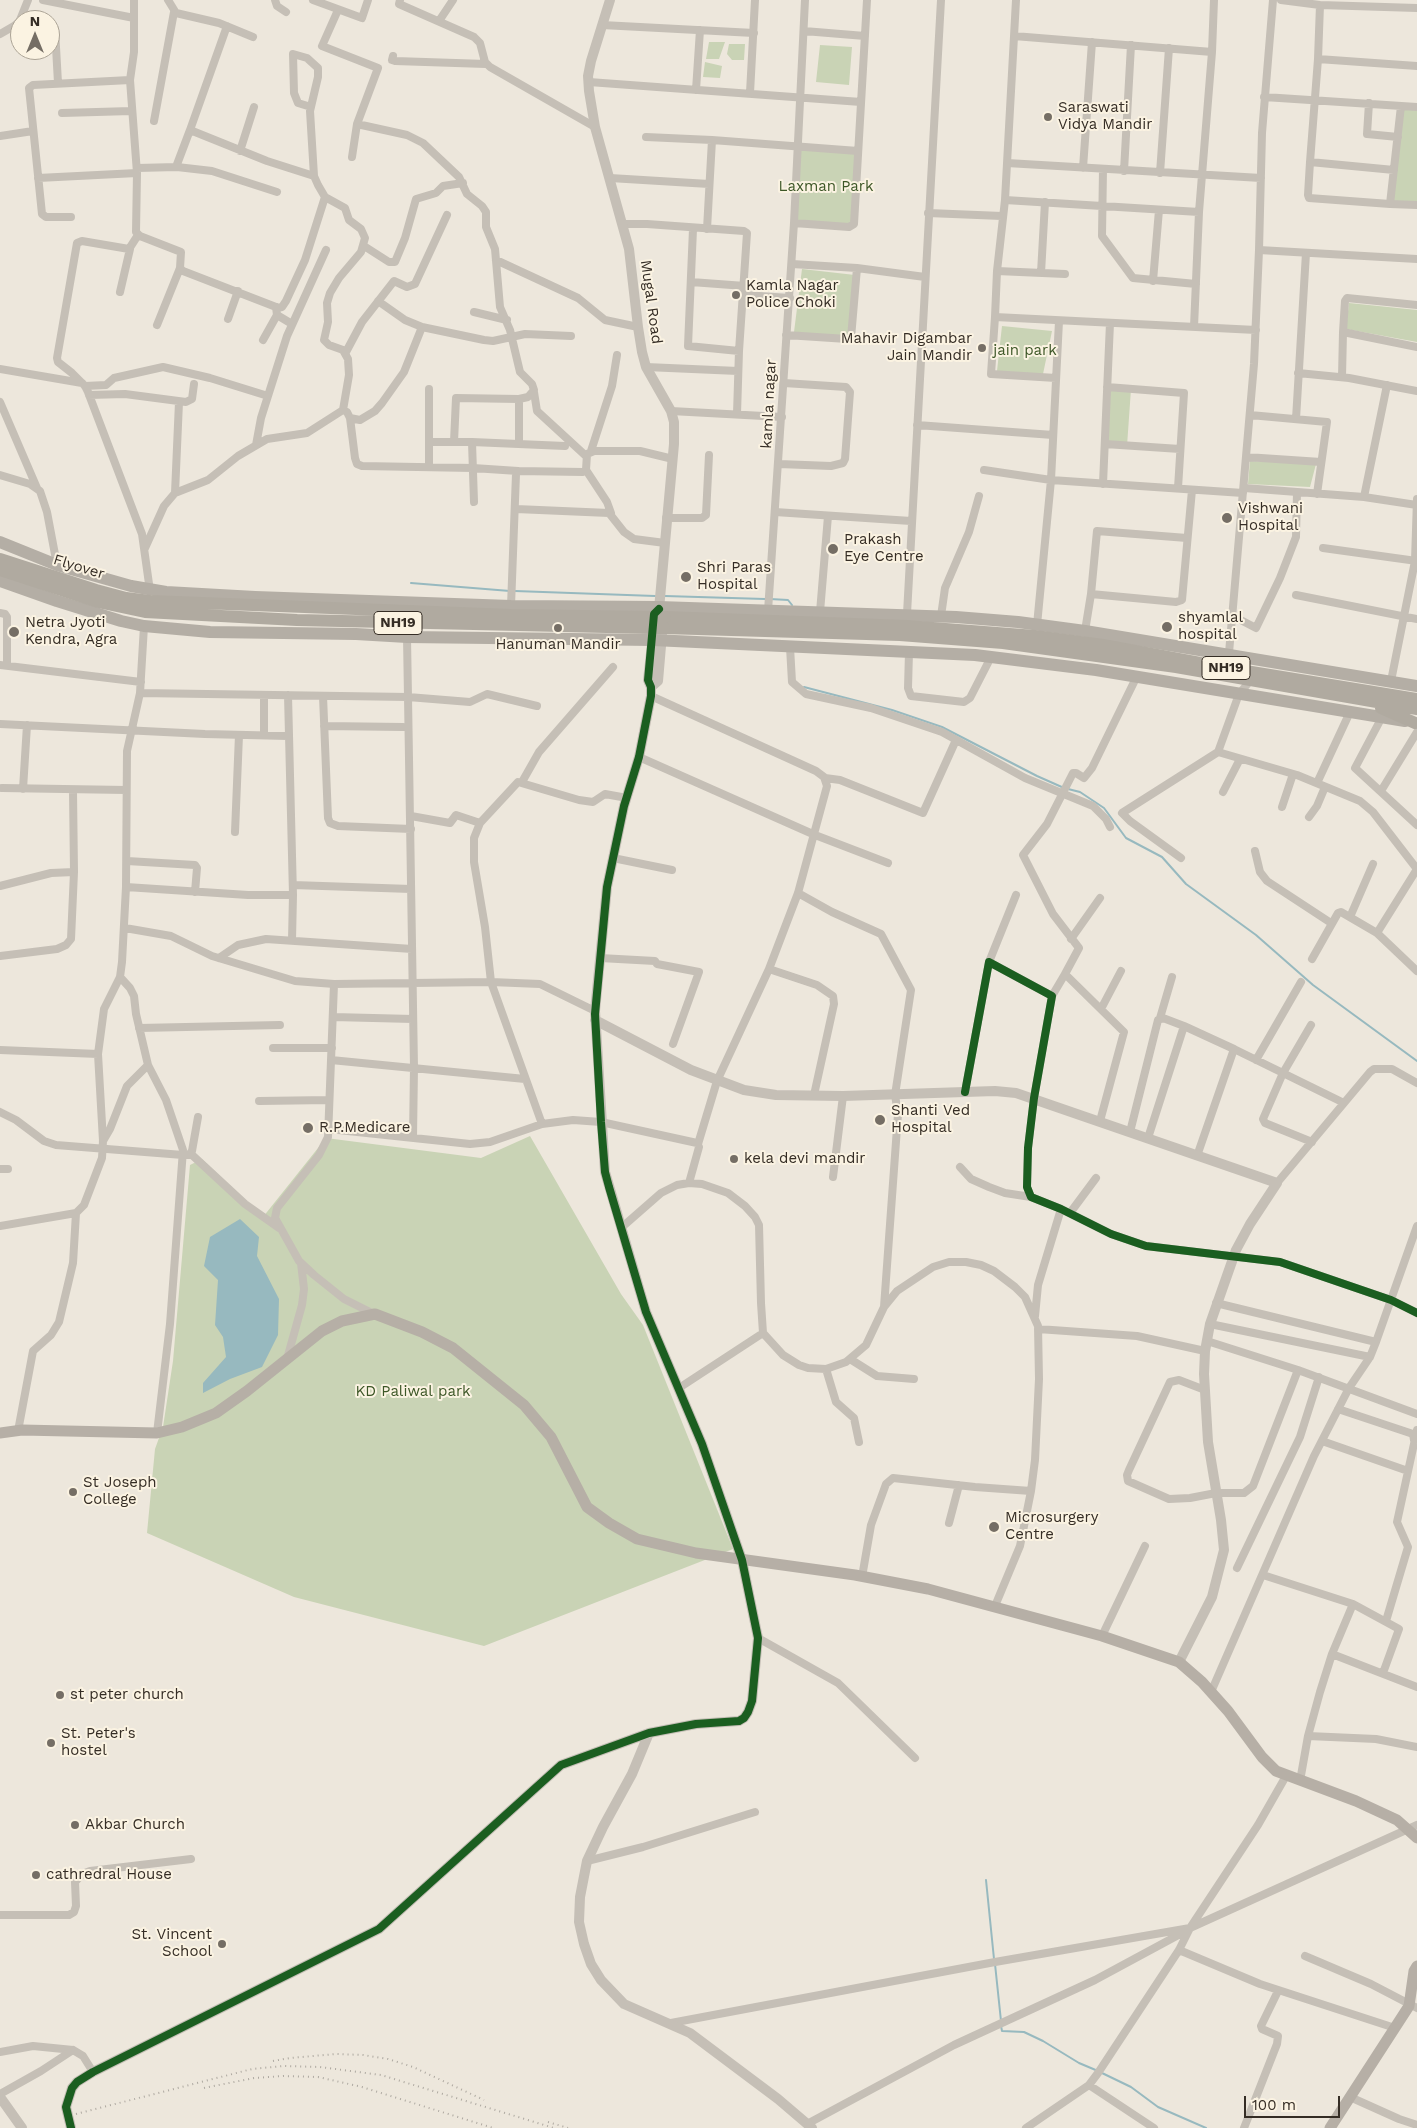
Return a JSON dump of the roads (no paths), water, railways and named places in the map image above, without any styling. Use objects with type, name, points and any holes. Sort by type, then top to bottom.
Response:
[{"type":"highway","name":"Flyover","points":[[0,559],[104,592],[148,601]]},
{"type":"highway","name":"NH19","points":[[0,570],[89,600],[511,615],[666,617],[959,629],[1036,630],[1103,645],[1227,668],[1417,699]]},
{"type":"highway","name":"NH19","points":[[148,601],[297,620],[900,635],[1041,648],[1176,667],[1417,709]]},
{"type":"highway","points":[[1361,699],[1416,726]]},
{"type":"main road","points":[[0,542],[57,565],[132,586],[148,601],[254,597],[512,595],[660,602],[769,603],[820,612],[941,616],[1036,630],[1084,631],[1229,653],[1294,666],[1417,686]]},
{"type":"main road","points":[[0,581],[114,619],[144,626],[210,632],[657,640],[991,657],[1137,676],[1350,712],[1416,726]]},
{"type":"main road","points":[[0,1438],[0,1433],[18,1431],[157,1433],[182,1427],[216,1413],[247,1392],[322,1331],[342,1321],[375,1314],[422,1332],[453,1348],[524,1405],[551,1437],[586,1507],[637,1539],[696,1553],[862,1577],[928,1589],[1102,1636],[1179,1662],[1228,1711],[1262,1757],[1276,1771],[1356,1801],[1398,1820],[1412,1827],[1417,1838]]},
{"type":"main road","points":[[1330,2128],[1395,2028],[1413,2007],[1414,1971],[1417,1966]]},
{"type":"street","points":[[43,0],[134,18]]},
{"type":"street","points":[[120,292],[130,249],[138,234],[136,228],[137,170],[130,80],[134,52],[134,0]]},
{"type":"street","points":[[275,0],[277,6],[286,12]]},
{"type":"street","points":[[312,0],[362,18],[368,0]]},
{"type":"street","points":[[400,0],[399,4],[470,34],[477,40],[486,64]]},
{"type":"street","points":[[439,21],[453,0]]},
{"type":"street","name":"Mugal Road","points":[[610,0],[591,61],[589,82],[595,127],[623,224],[634,282],[638,327],[646,366],[670,411],[674,433],[660,602],[663,614],[657,640],[658,680],[651,692],[639,757],[627,798],[607,887],[595,1015],[601,1122],[606,1172],[646,1312],[702,1444],[742,1560],[758,1638],[752,1701],[744,1718],[696,1724],[649,1733]]},
{"type":"street","points":[[750,93],[755,0]]},
{"type":"street","name":"kamla nagar","points":[[769,603],[786,334],[790,298],[805,0]]},
{"type":"street","points":[[794,222],[849,227],[853,225],[867,0]]},
{"type":"street","points":[[906,614],[941,0]]},
{"type":"street","points":[[1016,0],[1005,200],[997,271],[991,374],[1056,378]]},
{"type":"street","points":[[1194,327],[1199,212],[1212,52],[1214,0]]},
{"type":"street","points":[[1229,653],[1256,330],[1264,96],[1273,0]]},
{"type":"street","points":[[1281,0],[1320,5],[1417,8]]},
{"type":"street","points":[[154,121],[174,12],[169,1]]},
{"type":"street","points":[[1320,5],[1308,196],[1309,198],[1417,205]]},
{"type":"street","points":[[338,10],[322,46],[378,68],[357,124],[352,156]]},
{"type":"street","points":[[174,12],[227,26],[252,37]]},
{"type":"street","points":[[602,25],[754,33]]},
{"type":"street","points":[[176,167],[227,26]]},
{"type":"street","points":[[696,90],[700,30]]},
{"type":"street","points":[[804,30],[865,36]]},
{"type":"street","points":[[1014,36],[1212,52]]},
{"type":"street","points":[[1083,168],[1092,42]]},
{"type":"street","points":[[1124,170],[1131,45]]},
{"type":"street","points":[[1160,173],[1169,48]]},
{"type":"street","points":[[311,107],[298,103],[294,93],[293,54],[308,58],[318,68],[318,77],[311,107],[314,176],[325,196],[345,208],[349,220],[361,229],[365,238],[364,246],[339,278],[328,298],[328,322],[324,340],[326,343],[346,352]]},
{"type":"street","points":[[393,56],[392,60],[395,61],[486,64],[595,127]]},
{"type":"street","points":[[1318,59],[1417,66]]},
{"type":"street","points":[[57,60],[58,83]]},
{"type":"street","points":[[72,217],[43,216],[28,88],[33,85],[58,83],[130,80]]},
{"type":"street","points":[[589,82],[861,102]]},
{"type":"street","points":[[1264,96],[1417,107]]},
{"type":"street","points":[[1369,104],[1366,134],[1398,137]]},
{"type":"street","points":[[1390,204],[1401,106]]},
{"type":"street","points":[[240,150],[254,107]]},
{"type":"street","points":[[62,113],[131,111]]},
{"type":"street","points":[[357,124],[407,135],[419,140],[462,183],[467,194],[486,210],[486,227],[493,242],[496,260],[500,307],[506,320],[520,372],[532,384],[538,411],[588,453],[640,451],[673,459]]},
{"type":"street","points":[[190,130],[314,176]]},
{"type":"street","points":[[0,136],[33,131]]},
{"type":"street","points":[[646,137],[858,151]]},
{"type":"street","points":[[707,230],[712,140]]},
{"type":"street","points":[[1310,162],[1394,170]]},
{"type":"street","points":[[1007,163],[1261,178]]},
{"type":"street","points":[[38,178],[176,167],[212,170],[277,192]]},
{"type":"street","points":[[1103,169],[1102,238],[1133,278],[1196,284]]},
{"type":"street","points":[[610,178],[709,184]]},
{"type":"street","points":[[364,246],[389,262],[395,262],[405,238],[416,199],[436,193],[445,185],[462,183]]},
{"type":"street","points":[[262,340],[277,312],[286,301],[305,260],[325,196]]},
{"type":"street","points":[[1005,200],[1199,212]]},
{"type":"street","points":[[1041,273],[1045,202]]},
{"type":"street","points":[[1153,281],[1159,210]]},
{"type":"street","points":[[928,214],[1002,216]]},
{"type":"street","points":[[145,548],[164,506],[175,493],[208,480],[238,456],[256,445],[273,437],[295,436],[313,431],[343,410],[349,367],[346,352],[358,328],[394,281],[407,287],[415,284],[447,215]]},
{"type":"street","points":[[623,224],[744,231],[747,233],[737,414]]},
{"type":"street","points":[[693,229],[688,347],[739,351]]},
{"type":"street","points":[[138,234],[181,252],[180,268],[157,325]]},
{"type":"street","points":[[130,249],[82,241],[76,245],[56,358],[58,362],[84,384],[136,516],[145,548],[148,601]]},
{"type":"street","points":[[256,445],[268,396],[292,324],[326,250]]},
{"type":"street","points":[[1259,250],[1417,259]]},
{"type":"street","points":[[1296,419],[1306,253]]},
{"type":"street","points":[[496,260],[578,298],[605,320],[638,327]]},
{"type":"street","points":[[792,264],[857,268],[925,276]]},
{"type":"street","points":[[180,268],[238,291],[277,312],[292,324]]},
{"type":"street","points":[[786,334],[851,338],[857,268]]},
{"type":"street","points":[[997,271],[1065,274]]},
{"type":"street","points":[[691,282],[745,286]]},
{"type":"street","points":[[228,319],[238,291]]},
{"type":"street","points":[[744,295],[790,298]]},
{"type":"street","points":[[1342,377],[1343,332],[1345,301],[1347,298],[1417,305]]},
{"type":"street","points":[[378,301],[405,320],[422,327],[494,341],[525,334],[571,336]]},
{"type":"street","points":[[474,312],[506,320]]},
{"type":"street","points":[[995,317],[1256,330]]},
{"type":"street","points":[[1036,630],[1051,480],[1059,321]]},
{"type":"street","points":[[1104,484],[1110,323]]},
{"type":"street","points":[[350,418],[360,420],[375,411],[382,403],[404,372],[422,327]]},
{"type":"street","points":[[1343,332],[1417,347]]},
{"type":"street","points":[[617,355],[611,391],[588,453],[586,470],[624,532],[634,539],[664,543]]},
{"type":"street","points":[[646,366],[738,371]]},
{"type":"street","points":[[0,369],[84,384],[106,385],[114,378],[163,368],[210,378],[268,396]]},
{"type":"street","points":[[1298,373],[1342,377],[1417,391]]},
{"type":"street","points":[[779,464],[831,466],[843,463],[845,459],[850,392],[846,387],[784,383]]},
{"type":"street","points":[[89,394],[125,394],[179,402],[190,401],[194,384]]},
{"type":"street","points":[[1364,498],[1387,385]]},
{"type":"street","points":[[1108,387],[1184,393],[1178,488]]},
{"type":"street","points":[[428,468],[429,389]]},
{"type":"street","points":[[454,442],[456,398],[519,399],[528,397],[534,392]]},
{"type":"street","points":[[519,399],[519,444]]},
{"type":"street","points":[[0,402],[37,488],[42,494],[57,565]]},
{"type":"street","points":[[175,493],[179,402]]},
{"type":"street","points":[[343,410],[347,412],[350,418],[355,458],[360,465],[371,467],[473,468],[518,471],[583,472],[586,470]]},
{"type":"street","points":[[670,411],[782,417]]},
{"type":"street","points":[[1250,415],[1327,422],[1317,494]]},
{"type":"street","points":[[917,425],[1053,435]]},
{"type":"street","points":[[429,442],[565,446]]},
{"type":"street","points":[[472,442],[474,502]]},
{"type":"street","points":[[1105,444],[1180,449]]},
{"type":"street","points":[[666,518],[702,518],[706,515],[710,455]]},
{"type":"street","points":[[1246,458],[1321,462]]},
{"type":"street","points":[[984,470],[1051,480],[1192,490],[1297,492],[1417,503],[1416,561],[1391,681]]},
{"type":"street","points":[[512,595],[516,474],[518,471]]},
{"type":"street","points":[[0,475],[37,488]]},
{"type":"street","points":[[1091,594],[1180,602],[1182,600],[1192,490]]},
{"type":"street","points":[[1233,616],[1256,628],[1280,578],[1297,533],[1297,492]]},
{"type":"street","points":[[941,616],[945,588],[969,532],[980,496]]},
{"type":"street","points":[[516,509],[611,513]]},
{"type":"street","points":[[775,512],[911,521]]},
{"type":"street","points":[[820,612],[828,516]]},
{"type":"street","points":[[1084,631],[1091,594],[1098,531],[1187,538]]},
{"type":"street","points":[[1323,548],[1416,561]]},
{"type":"street","points":[[1296,595],[1417,619]]},
{"type":"street","points":[[89,600],[114,619]]},
{"type":"street","points":[[0,612],[7,617],[4,665],[141,682]]},
{"type":"street","points":[[0,1226],[76,1213],[84,1205],[96,1176],[103,1144],[98,1054],[104,1009],[120,977],[125,928],[128,742],[140,693],[144,626]]},
{"type":"street","points":[[407,637],[411,816],[413,1138]]},
{"type":"street","points":[[790,647],[792,682],[806,694],[904,718],[942,732],[1025,778],[1066,788],[1093,806],[1106,819],[1110,827]]},
{"type":"street","points":[[909,652],[908,688],[911,696],[964,702],[970,698],[991,657]]},
{"type":"street","points":[[522,782],[539,752],[613,667]]},
{"type":"street","points":[[1031,1197],[1027,1187],[1028,1148],[1034,1098],[1052,996],[1080,948],[1053,914],[1022,856],[1047,824],[1074,772],[1084,778],[1092,768],[1137,676]]},
{"type":"street","points":[[1181,858],[1130,821],[1122,813],[1218,752],[1239,694],[1250,681]]},
{"type":"street","points":[[651,692],[816,771],[825,778],[840,780],[923,813],[956,740]]},
{"type":"street","points":[[140,693],[408,697],[467,702],[487,694],[537,706]]},
{"type":"street","points":[[264,695],[264,735]]},
{"type":"street","points":[[288,695],[293,885],[292,940]]},
{"type":"street","points":[[323,696],[330,823],[338,826],[411,829]]},
{"type":"street","points":[[1318,783],[1350,712]]},
{"type":"street","points":[[1382,718],[1355,768],[1417,825]]},
{"type":"street","points":[[0,724],[288,736]]},
{"type":"street","points":[[23,789],[27,725]]},
{"type":"street","points":[[324,726],[403,727]]},
{"type":"street","points":[[1381,791],[1416,726]]},
{"type":"street","points":[[235,832],[239,735]]},
{"type":"street","points":[[1218,752],[1318,783],[1360,800],[1369,808],[1417,868],[1377,933]]},
{"type":"street","points":[[639,757],[815,835],[888,863]]},
{"type":"street","points":[[1223,792],[1240,759]]},
{"type":"street","points":[[1282,807],[1293,774]]},
{"type":"street","points":[[689,1183],[696,1161],[698,1144],[717,1081],[769,969],[798,893],[827,791],[825,778]]},
{"type":"street","points":[[542,1124],[524,1079],[491,982],[485,928],[474,862],[474,838],[480,823],[516,783],[522,782],[579,800],[593,802],[605,794],[627,798]]},
{"type":"street","points":[[1309,818],[1326,787]]},
{"type":"street","points":[[2,788],[73,791],[126,790]]},
{"type":"street","points":[[0,956],[57,949],[69,942],[73,923],[73,791]]},
{"type":"street","points":[[411,816],[450,823],[456,815],[480,823]]},
{"type":"street","points":[[1255,850],[1260,872],[1267,881],[1331,924]]},
{"type":"street","points":[[613,858],[672,870]]},
{"type":"street","points":[[126,862],[195,865],[197,868],[195,892]]},
{"type":"street","points":[[1350,917],[1373,864]]},
{"type":"street","points":[[0,886],[51,872],[74,872]]},
{"type":"street","points":[[293,885],[411,889]]},
{"type":"street","points":[[126,887],[248,895],[293,895]]},
{"type":"street","points":[[798,893],[832,912],[881,934],[910,988],[911,993],[895,1095],[898,1114],[884,1307]]},
{"type":"street","points":[[966,1092],[989,962],[1016,895]]},
{"type":"street","points":[[1071,939],[1100,898]]},
{"type":"street","points":[[1312,959],[1331,924],[1340,912],[1377,933],[1417,971]]},
{"type":"street","points":[[125,928],[177,937],[219,958],[286,980],[334,984],[491,982],[540,984],[685,1067],[717,1081],[762,1093],[843,1096],[966,1092],[1016,1093],[1277,1183]]},
{"type":"street","points":[[219,958],[238,945],[249,941],[266,939],[412,949]]},
{"type":"street","points":[[600,958],[654,962],[699,972],[673,1044]]},
{"type":"street","points":[[989,962],[1052,996]]},
{"type":"street","points":[[769,969],[817,985],[833,996],[834,1004],[814,1095]]},
{"type":"street","points":[[1101,1009],[1121,970]]},
{"type":"street","points":[[1064,974],[1122,1030],[1124,1036],[1100,1121]]},
{"type":"street","points":[[120,977],[130,988],[134,996],[139,1028],[148,1064],[171,1113],[182,1147],[187,1154],[245,1204],[280,1228]]},
{"type":"street","points":[[1130,1132],[1172,977]]},
{"type":"street","points":[[1256,1060],[1300,982]]},
{"type":"street","points":[[334,984],[329,1129],[326,1143],[319,1155],[277,1208],[276,1218],[301,1263],[344,1299],[375,1314]]},
{"type":"street","points":[[333,1016],[413,1019]]},
{"type":"street","points":[[1160,1018],[1184,1026],[1234,1049],[1344,1103]]},
{"type":"street","points":[[139,1028],[280,1024]]},
{"type":"street","points":[[1311,1025],[1283,1072],[1263,1121],[1312,1142]]},
{"type":"street","points":[[1148,1138],[1184,1026]]},
{"type":"street","points":[[273,1048],[332,1048]]},
{"type":"street","points":[[1197,1156],[1234,1049]]},
{"type":"street","points":[[0,1050],[98,1054]]},
{"type":"street","points":[[331,1060],[524,1079]]},
{"type":"street","points":[[103,1144],[127,1086],[148,1064]]},
{"type":"street","points":[[1179,1662],[1212,1597],[1223,1558],[1221,1520],[1208,1442],[1205,1390],[1206,1346],[1216,1303],[1234,1256],[1250,1224],[1277,1183],[1374,1069],[1392,1070],[1417,1083]]},
{"type":"street","points":[[833,1177],[843,1096]]},
{"type":"street","points":[[259,1101],[329,1100]]},
{"type":"street","points":[[0,1112],[51,1144],[64,1146],[103,1144],[187,1154]]},
{"type":"street","points":[[157,1433],[187,1154],[198,1117]]},
{"type":"street","points":[[329,1129],[478,1144],[490,1142],[542,1124],[573,1120],[601,1122],[698,1144]]},
{"type":"street","points":[[960,1167],[971,1179],[983,1185],[1005,1193],[1031,1197],[1070,1213],[1112,1234],[1146,1246],[1263,1259],[1286,1264],[1391,1300],[1417,1312]]},
{"type":"street","points":[[1070,1213],[1096,1178]]},
{"type":"street","points":[[622,1228],[660,1193],[677,1185],[689,1183],[702,1184],[728,1193],[746,1206],[759,1225],[763,1333],[783,1356],[808,1368],[826,1369],[850,1359],[866,1345],[884,1307],[901,1288],[932,1267],[949,1262],[966,1262],[981,1265],[994,1271],[1016,1287],[1025,1297],[1035,1317],[1038,1329],[1038,1422],[1032,1491],[1016,1559],[995,1606]]},
{"type":"street","points":[[1035,1317],[1038,1285],[1061,1209]]},
{"type":"street","points":[[18,1431],[33,1351],[51,1335],[59,1322],[73,1264],[76,1213]]},
{"type":"street","points":[[1211,1692],[1322,1441],[1349,1388],[1370,1357],[1417,1226]]},
{"type":"street","points":[[287,1359],[302,1305],[304,1289],[301,1263]]},
{"type":"street","points":[[1216,1303],[1376,1342]]},
{"type":"street","points":[[1210,1324],[1370,1357]]},
{"type":"street","points":[[1038,1329],[1137,1336],[1206,1346],[1298,1370],[1417,1414]]},
{"type":"street","points":[[679,1388],[763,1333]]},
{"type":"street","points":[[850,1359],[877,1376],[914,1379]]},
{"type":"street","points":[[826,1369],[836,1402],[854,1418],[859,1442]]},
{"type":"street","points":[[1205,1390],[1179,1380],[1170,1382],[1129,1470],[1128,1481],[1169,1499],[1190,1498],[1216,1493],[1244,1492],[1253,1486],[1298,1370]]},
{"type":"street","points":[[1237,1568],[1300,1437],[1319,1377]]},
{"type":"street","points":[[1338,1410],[1413,1434],[1414,1440]]},
{"type":"street","points":[[1386,1621],[1408,1548],[1397,1522],[1417,1430]]},
{"type":"street","points":[[1322,1441],[1408,1471]]},
{"type":"street","points":[[862,1577],[871,1525],[889,1480],[898,1478],[1032,1491]]},
{"type":"street","points":[[949,1523],[959,1485]]},
{"type":"street","points":[[1102,1636],[1145,1546]]},
{"type":"street","points":[[1263,1575],[1353,1604],[1399,1630],[1383,1673]]},
{"type":"street","points":[[1300,1781],[1308,1736],[1332,1654],[1353,1604]]},
{"type":"street","points":[[758,1638],[838,1683],[914,1758]]},
{"type":"street","points":[[1332,1654],[1417,1687]]},
{"type":"street","points":[[649,1733],[632,1774],[587,1861],[580,1897],[579,1922],[591,1964],[601,1980],[624,2004],[671,2023],[690,2033],[778,2099],[809,2126],[954,2045],[1095,1980],[1190,1928],[1412,1827]]},
{"type":"street","points":[[71,2128],[66,2107],[72,2088],[93,2072],[379,1929],[551,1772],[573,1759],[649,1733]]},
{"type":"street","points":[[1308,1736],[1376,1740],[1404,1743],[1417,1747]]},
{"type":"street","points":[[1026,2128],[1089,2086],[1179,1950],[1190,1928],[1258,1825],[1286,1776]]},
{"type":"street","points":[[587,1861],[643,1847],[755,1812]]},
{"type":"street","points":[[0,1915],[69,1915],[74,1912],[76,1906],[75,1882],[82,1874],[90,1871],[191,1859]]},
{"type":"street","points":[[671,2023],[995,1962],[1190,1928]]},
{"type":"street","points":[[1179,1950],[1278,1991],[1395,2028]]},
{"type":"street","points":[[1305,1956],[1371,1984],[1413,2007]]},
{"type":"street","points":[[1244,2128],[1277,2044],[1278,2036],[1261,2026],[1278,1991]]},
{"type":"street","points":[[0,2052],[32,2046],[73,2050],[83,2056],[93,2072]]},
{"type":"street","points":[[22,2128],[0,2096],[73,2050]]},
{"type":"street","points":[[1089,2086],[1143,2126],[1154,2128]]},
{"type":"street","points":[[1350,2097],[1399,2120],[1417,2125]]},
{"type":"water","points":[[240,1219],[259,1237],[257,1256],[279,1299],[278,1335],[262,1367],[230,1379],[203,1393],[203,1383],[226,1357],[223,1337],[215,1325],[218,1280],[204,1266],[210,1237]]},
{"type":"waterway","points":[[411,583],[510,591]]},
{"type":"waterway","points":[[515,591],[655,596]]},
{"type":"waterway","points":[[665,596],[765,599]]},
{"type":"waterway","points":[[770,599],[788,600],[792,605]]},
{"type":"waterway","points":[[804,687],[892,710],[942,727],[1064,788]]},
{"type":"waterway","points":[[1068,789],[1080,792],[1104,808],[1126,838],[1162,857],[1186,884],[1256,935],[1313,985],[1417,1061]]},
{"type":"waterway","points":[[986,1880],[994,1959]]},
{"type":"waterway","points":[[995,1964],[1001,2021]]},
{"type":"waterway","points":[[1001,2026],[1002,2031],[1024,2032],[1079,2063],[1098,2071]]},
{"type":"waterway","points":[[1102,2073],[1131,2087],[1158,2107],[1206,2128]]},
{"type":"railway","points":[[273,2061],[336,2054],[363,2055],[388,2059],[413,2067],[484,2100]]},
{"type":"railway","points":[[76,2114],[252,2069],[283,2066],[320,2067],[381,2075],[554,2128]]},
{"type":"railway","points":[[204,2088],[254,2078],[283,2076],[318,2077],[362,2087],[493,2128]]},
{"type":"railway","points":[[548,2122],[568,2128]]},
{"type":"place","name":"Saraswati Vidya Mandir","points":[[1048,117]]},
{"type":"place","name":"Kamla Nagar Police Choki","points":[[736,295]]},
{"type":"place","name":"Mahavir Digambar Jain Mandir","points":[[982,348]]},
{"type":"place","name":"Vishwani Hospital","points":[[1227,518]]},
{"type":"place","name":"Prakash Eye Centre","points":[[833,549]]},
{"type":"place","name":"Shri Paras Hospital","points":[[686,577]]},
{"type":"place","name":"shyamlal hospital","points":[[1167,627]]},
{"type":"place","name":"Hanuman Mandir","points":[[558,628]]},
{"type":"place","name":"Netra Jyoti Kendra, Agra","points":[[14,632]]},
{"type":"place","name":"Shanti Ved Hospital","points":[[880,1120]]},
{"type":"place","name":"R.P.Medicare","points":[[308,1128]]},
{"type":"place","name":"kela devi mandir","points":[[734,1159]]},
{"type":"place","name":"St Joseph College","points":[[73,1492]]},
{"type":"place","name":"Microsurgery Centre","points":[[994,1527]]},
{"type":"place","name":"st peter church","points":[[60,1695]]},
{"type":"place","name":"St. Peter's hostel","points":[[51,1743]]},
{"type":"place","name":"Akbar Church","points":[[75,1825]]},
{"type":"place","name":"cathredral House","points":[[36,1875]]},
{"type":"place","name":"St. Vincent School","points":[[222,1944]]},
{"type":"park label","name":"Laxman Park","points":[[826,187]]},
{"type":"park label","name":"jain park","points":[[1025,351]]},
{"type":"park label","name":"KD Paliwal park","points":[[413,1392]]}]
